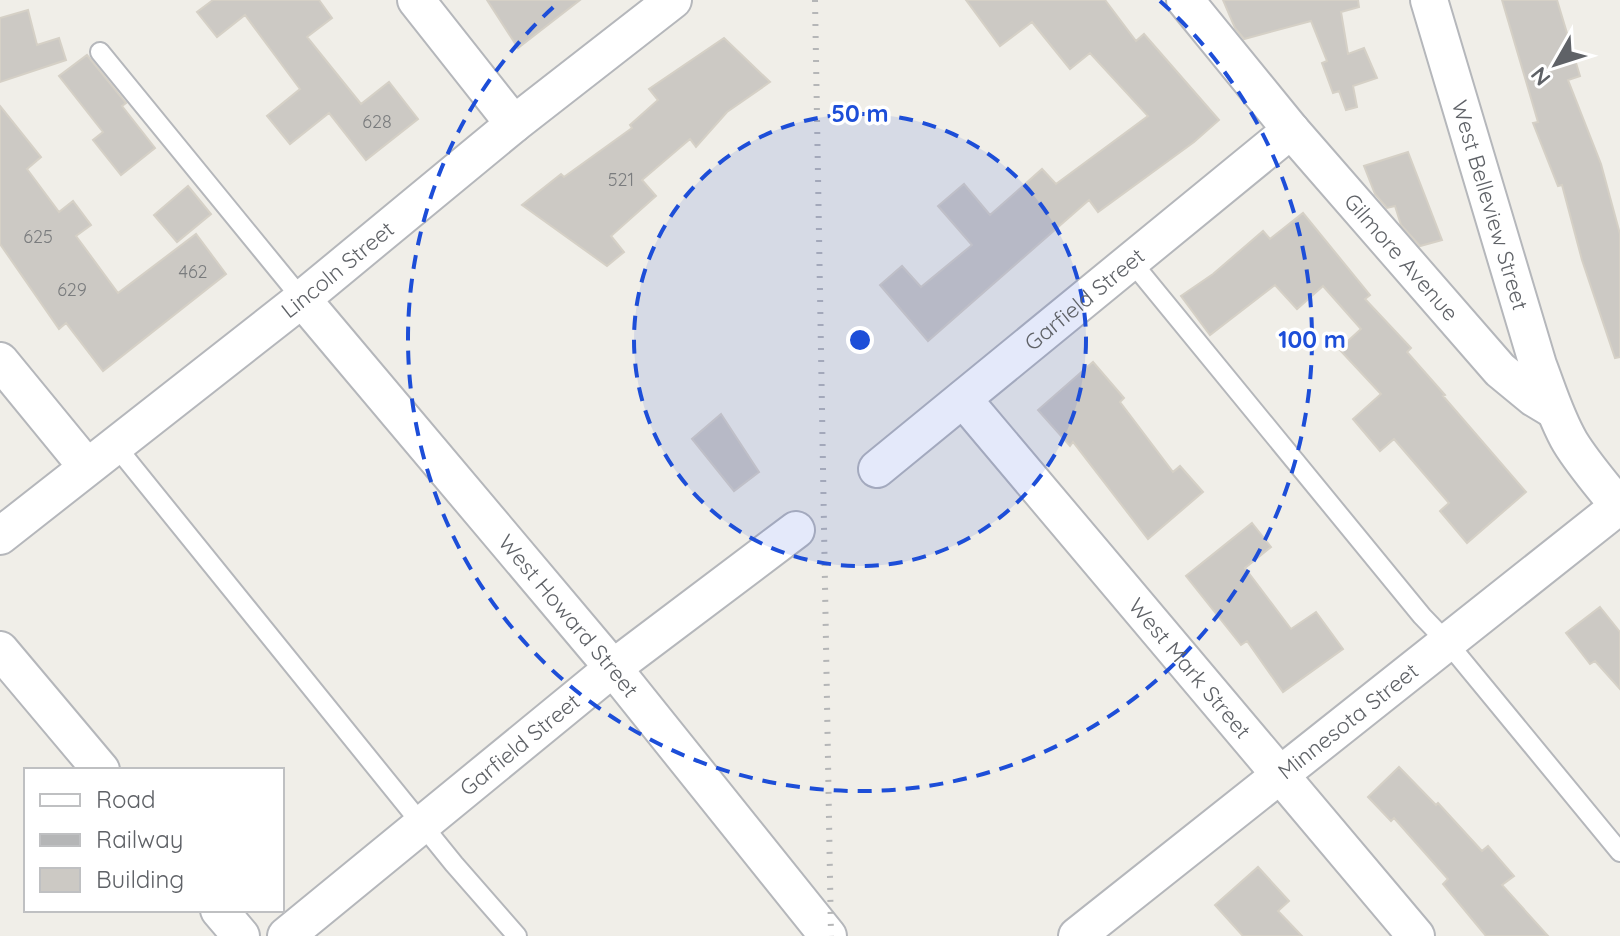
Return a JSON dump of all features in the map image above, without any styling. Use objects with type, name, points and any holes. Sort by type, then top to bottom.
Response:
[{"type":"street","points":[[416,0],[514,124]]},
{"type":"street","name":"Lincoln Street","points":[[0,536],[302,299],[514,124],[673,0]]},
{"type":"street","name":"Gilmore Avenue","points":[[1185,0],[1291,130],[1500,370],[1554,410],[1576,450],[1619,507]]},
{"type":"street","name":"West Belleview Street","points":[[1429,0],[1554,410]]},
{"type":"street","name":"Garfield Street","points":[[877,469],[1291,130]]},
{"type":"street","name":"West Howard Street","points":[[302,299],[613,668],[828,936]]},
{"type":"street","points":[[0,361],[87,467]]},
{"type":"street","name":"West Mark Street","points":[[963,399],[1416,936]]},
{"type":"street","name":"Minnesota Street","points":[[1093,931],[1280,774],[1619,507]]},
{"type":"street","name":"Garfield Street","points":[[286,936],[613,668],[796,530]]},
{"type":"street","points":[[0,650],[99,768]]},
{"type":"street","points":[[221,912],[241,936]]},
{"type":"lane","points":[[100,52],[302,299]]},
{"type":"lane","points":[[1131,261],[1620,852]]},
{"type":"lane","points":[[115,445],[422,825],[517,936]]},
{"type":"building","points":[[213,0],[319,0],[332,18],[307,37],[361,104],[389,82],[418,119],[366,160],[329,113],[290,144],[267,116],[300,89],[245,15],[217,37],[197,12]]},
{"type":"building","points":[[487,0],[580,0],[518,48]]},
{"type":"building","points":[[966,0],[1105,0],[1136,41],[1144,34],[1219,120],[1098,212],[1089,200],[928,341],[880,285],[902,266],[921,287],[972,245],[938,206],[964,184],[990,215],[1042,169],[1056,184],[1148,116],[1090,53],[1070,69],[1032,22],[1000,46]]},
{"type":"building","points":[[1223,0],[1358,0],[1359,7],[1341,12],[1348,54],[1364,48],[1377,78],[1353,86],[1357,107],[1346,110],[1339,91],[1333,93],[1322,63],[1327,61],[1311,21],[1244,39],[1235,28]]},
{"type":"building","points":[[1502,0],[1557,0],[1580,76],[1568,80],[1601,164],[1620,234],[1620,357],[1615,358],[1582,260],[1562,185],[1558,186],[1533,123],[1538,122]]},
{"type":"building","points":[[28,10],[37,45],[59,38],[66,60],[0,82],[0,18]]},
{"type":"building","points":[[724,38],[770,82],[727,112],[696,147],[690,139],[642,180],[656,196],[611,236],[624,252],[607,266],[522,205],[561,174],[564,177],[632,128],[630,125],[658,100],[649,89]]},
{"type":"building","points":[[87,55],[126,103],[122,106],[155,148],[121,175],[93,140],[103,132],[59,76]]},
{"type":"building","points":[[0,106],[41,157],[27,169],[59,212],[73,201],[91,225],[76,236],[118,293],[196,234],[226,274],[103,371],[66,323],[59,329],[0,244]]},
{"type":"building","points":[[1408,152],[1442,240],[1420,246],[1401,225],[1395,206],[1387,208],[1375,194],[1364,166]]},
{"type":"building","points":[[188,186],[211,214],[177,242],[154,215]]},
{"type":"building","points":[[1303,213],[1370,295],[1365,299],[1411,348],[1407,352],[1526,492],[1467,543],[1440,511],[1449,503],[1394,439],[1380,451],[1353,419],[1381,394],[1339,349],[1361,329],[1323,286],[1297,309],[1275,285],[1210,335],[1181,296],[1213,274],[1263,231],[1270,239]]},
{"type":"building","points":[[1093,362],[1124,398],[1120,402],[1173,472],[1180,466],[1203,492],[1148,539],[1073,442],[1070,446],[1038,410]]},
{"type":"building","points":[[721,414],[759,472],[734,491],[692,439]]},
{"type":"building","points":[[1252,523],[1271,547],[1245,568],[1291,629],[1316,612],[1343,649],[1283,692],[1247,641],[1241,645],[1186,576]]},
{"type":"building","points":[[1600,607],[1620,632],[1620,689],[1595,661],[1590,664],[1566,633]]},
{"type":"building","points":[[1399,767],[1436,805],[1438,803],[1482,851],[1488,846],[1514,876],[1502,885],[1548,936],[1486,936],[1443,884],[1448,879],[1394,818],[1391,821],[1368,797]]},
{"type":"building","points":[[1258,867],[1289,901],[1278,911],[1302,936],[1243,936],[1215,905]]},
{"type":"railway","points":[[815,0],[831,936]]}]
